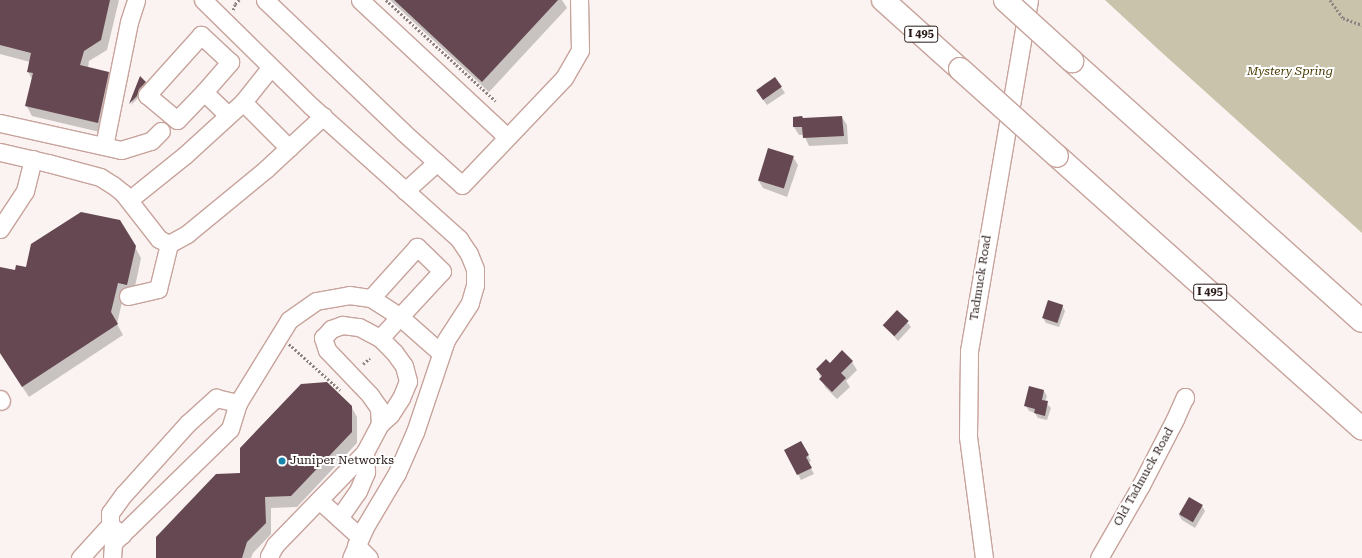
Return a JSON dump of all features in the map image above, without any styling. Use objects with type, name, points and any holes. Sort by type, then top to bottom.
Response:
[{"type":"highway","name":"I 495","points":[[883,0],[1362,429]]},
{"type":"highway","points":[[1005,0],[1362,322]]},
{"type":"street","points":[[104,146],[129,22],[136,0]]},
{"type":"street","points":[[265,0],[462,185],[564,78],[580,50],[579,0]]},
{"type":"street","points":[[360,0],[508,137]]},
{"type":"street","name":"Tadmuck Road","points":[[984,558],[968,436],[969,350],[1029,0]]},
{"type":"street","points":[[211,3],[270,68],[458,239],[469,254],[475,269],[475,285],[470,303],[446,340],[417,426],[400,466],[356,546]]},
{"type":"street","points":[[201,35],[230,62],[204,92],[177,120],[148,95],[201,35]]},
{"type":"street","points":[[129,200],[185,155],[243,102],[270,68]]},
{"type":"street","points":[[204,92],[228,116]]},
{"type":"street","points":[[243,102],[289,148]]},
{"type":"street","points":[[128,296],[158,289],[169,244],[187,234],[289,148],[323,116]]},
{"type":"street","points":[[0,124],[121,150],[151,141],[161,130]]},
{"type":"street","points":[[0,152],[33,159],[100,178],[113,184],[129,200],[159,239],[169,244]]},
{"type":"street","points":[[0,229],[25,191],[33,159]]},
{"type":"street","points":[[405,191],[437,162]]},
{"type":"street","points":[[371,298],[417,246],[442,271],[380,338]]},
{"type":"street","points":[[80,558],[116,530],[230,429],[238,403],[289,320],[316,301],[349,295],[371,298],[386,305],[400,316],[441,353]]},
{"type":"street","points":[[270,558],[269,556],[276,545],[365,452],[380,424],[393,410],[401,398],[408,381],[404,366],[394,352],[380,338],[359,327],[342,326],[331,329],[323,338],[327,350],[370,395],[379,408],[380,424]]},
{"type":"street","points":[[112,558],[116,530],[110,513],[124,494],[188,423],[216,398],[238,403]]},
{"type":"street","name":"Old Tadmuck Road","points":[[1099,558],[1141,485],[1185,398]]},
{"type":"street","points":[[339,518],[358,491],[366,472],[365,452]]},
{"type":"street","points":[[319,500],[339,518],[356,546],[369,558]]},
{"type":"path","points":[[386,0],[496,101]]},
{"type":"path","points":[[1330,0],[1343,18],[1362,25]]},
{"type":"path","points":[[280,336],[340,390]]},
{"type":"path","points":[[363,364],[370,358]]},
{"type":"green space","name":"Mystery Spring","points":[[1105,0],[1362,0],[1362,233],[1159,50]]},
{"type":"building","points":[[0,0],[110,0],[101,40],[84,51],[80,65],[109,72],[98,123],[25,106],[33,73],[27,72],[31,53],[0,45]]},
{"type":"building","points":[[394,0],[558,0],[482,82]]},
{"type":"building","points":[[140,76],[146,82],[139,89],[137,96],[129,104]]},
{"type":"building","points":[[775,77],[782,87],[763,100],[756,90]]},
{"type":"building","points":[[802,116],[803,118],[842,116],[844,136],[803,138],[802,127],[793,127],[793,117]]},
{"type":"building","points":[[768,148],[794,156],[784,188],[758,181]]},
{"type":"building","points":[[81,212],[120,220],[136,246],[127,285],[118,283],[111,312],[118,324],[22,387],[0,353],[0,267],[15,270],[16,265],[26,267],[31,244]]},
{"type":"building","points":[[1048,300],[1063,305],[1057,323],[1042,318]]},
{"type":"building","points":[[897,310],[909,321],[894,336],[883,325]]},
{"type":"building","points":[[842,350],[853,361],[841,373],[846,378],[832,392],[819,379],[822,376],[816,369],[826,359],[830,363]]},
{"type":"building","name":"Juniper Networks","points":[[327,382],[352,406],[352,432],[291,496],[265,497],[266,523],[247,542],[242,558],[156,558],[156,537],[216,474],[240,473],[240,448],[301,384]]},
{"type":"building","points":[[1029,386],[1044,390],[1042,400],[1048,401],[1045,416],[1034,413],[1035,409],[1024,406]]},
{"type":"building","points":[[801,441],[809,455],[806,457],[812,468],[797,475],[784,450]]},
{"type":"building","points":[[1189,497],[1203,505],[1193,522],[1179,514]]},
{"type":"place","name":"Juniper Networks","points":[[282,461]]}]
